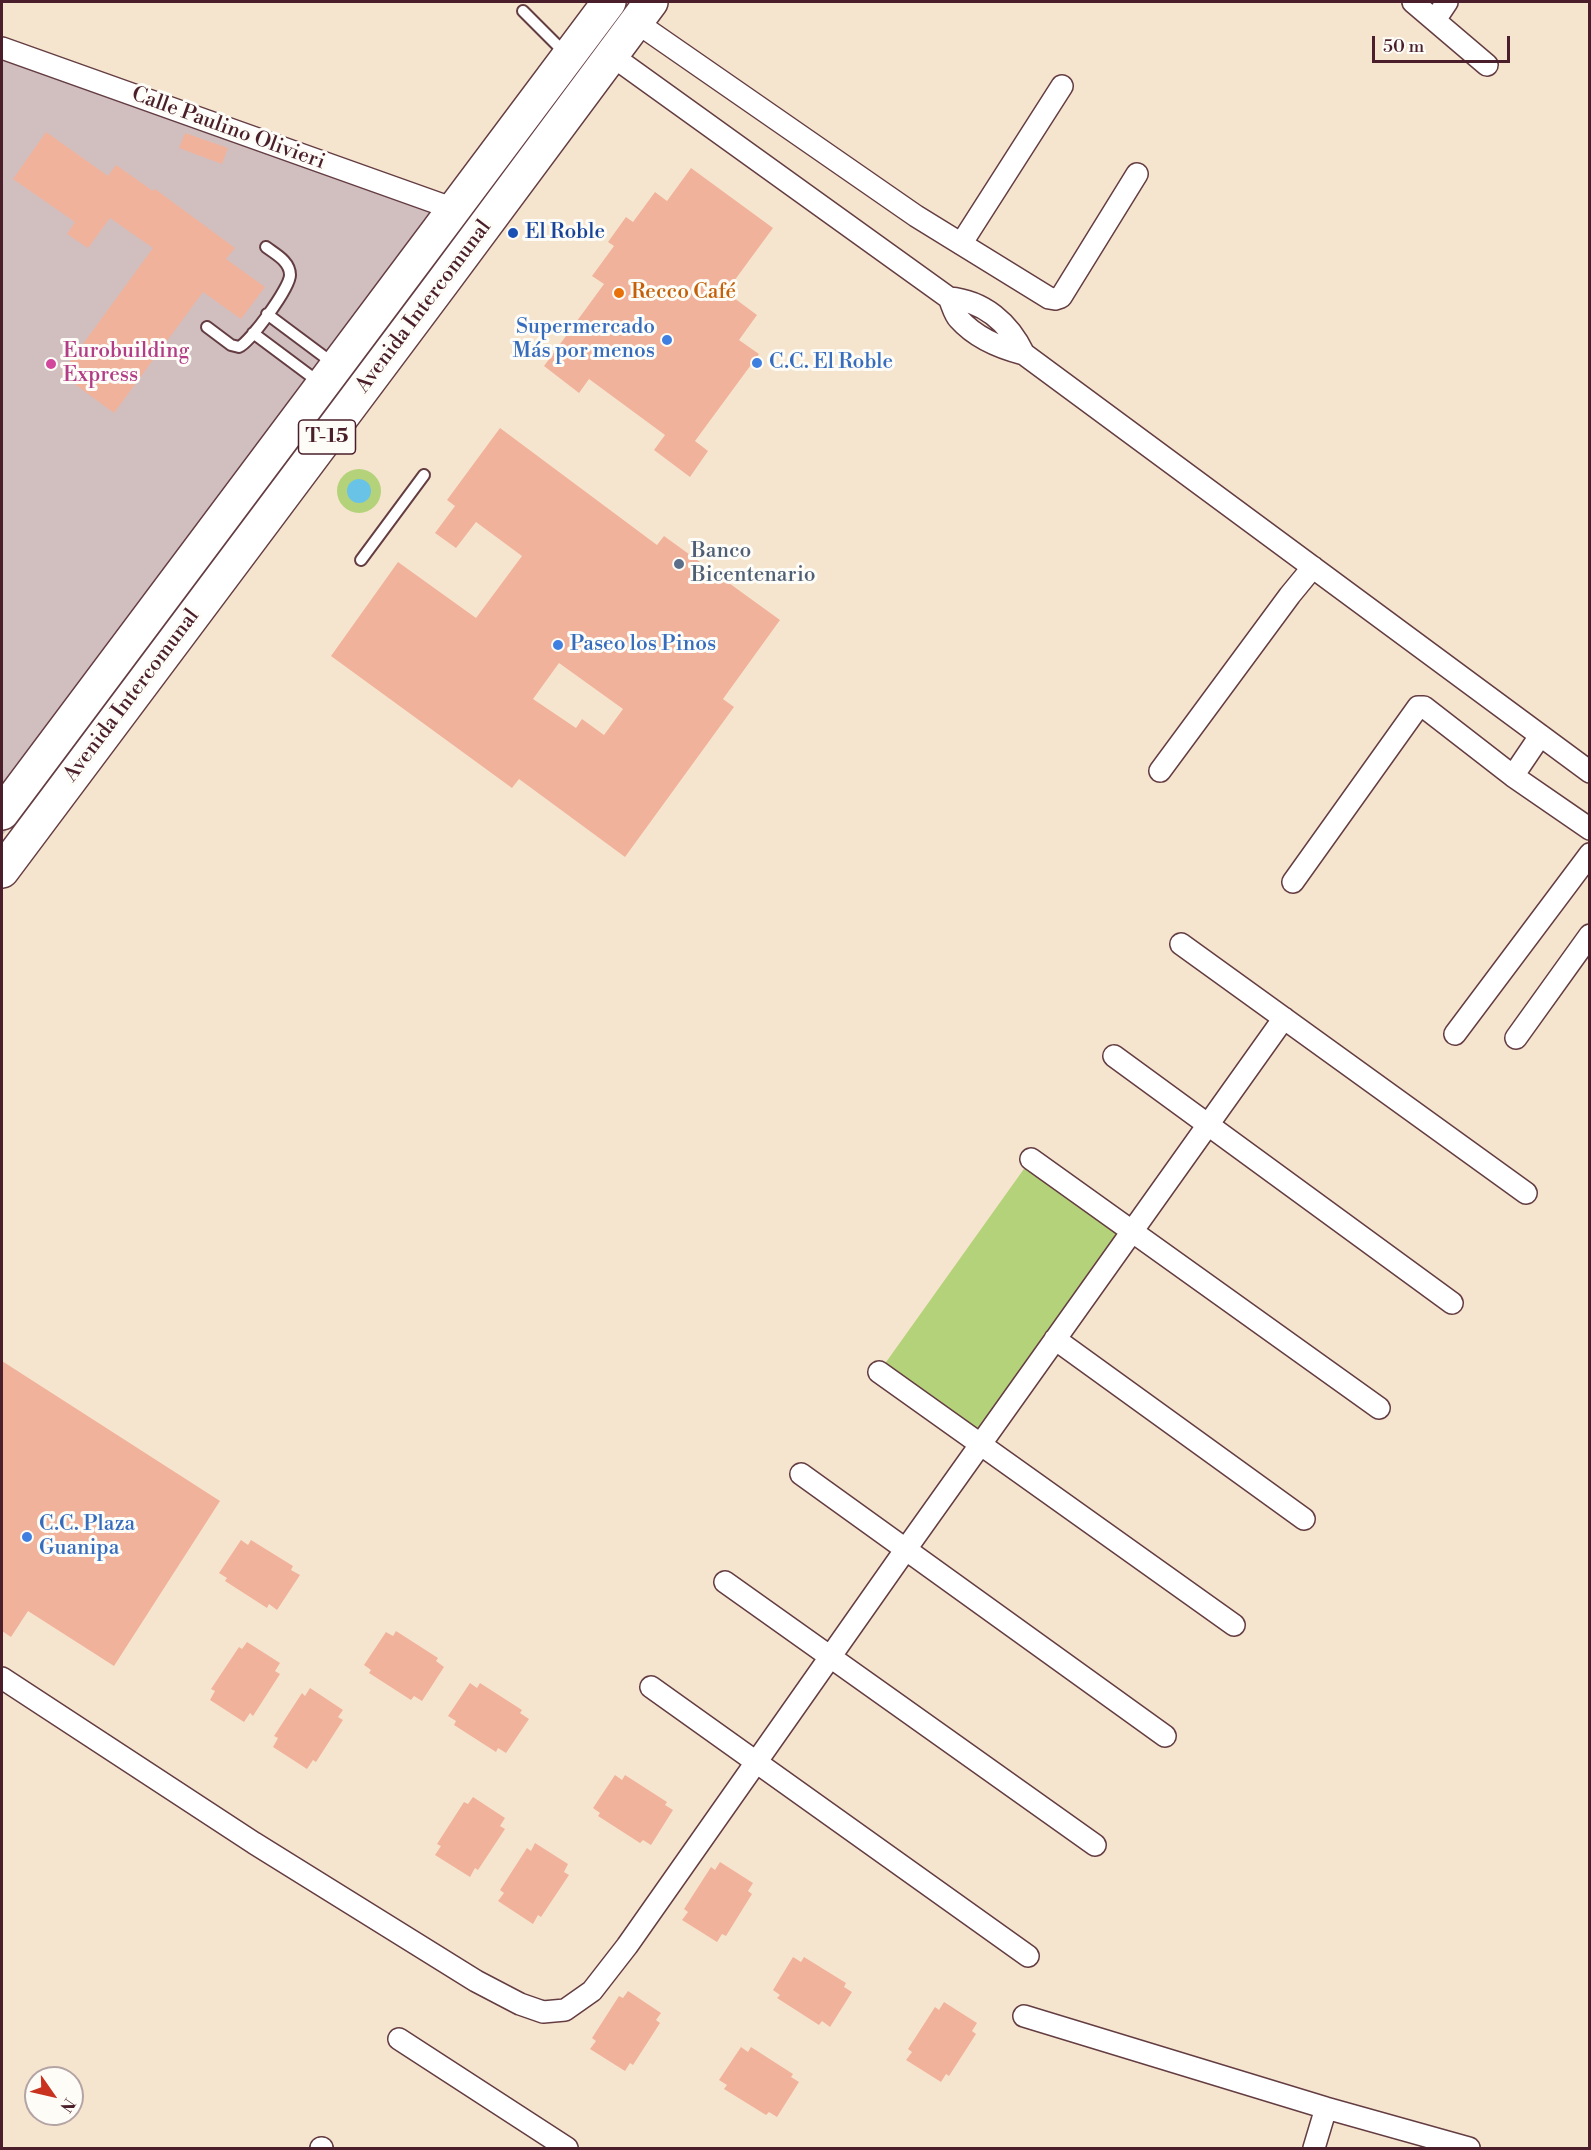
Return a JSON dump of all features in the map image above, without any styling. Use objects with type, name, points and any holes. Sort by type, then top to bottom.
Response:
[{"type":"main road","name":"Avenida Intercomunal","points":[[2,813],[609,2]]},
{"type":"main road","name":"Avenida Intercomunal","points":[[2,870],[643,11]]},
{"type":"street","points":[[1413,2],[1487,65]]},
{"type":"street","points":[[1435,20],[1447,2]]},
{"type":"street","points":[[643,11],[906,209],[1048,298],[1060,297],[1137,174]]},
{"type":"street","name":"Calle Paulino Olivieri","points":[[2,48],[454,209]]},
{"type":"street","points":[[611,56],[949,298],[972,301],[989,312],[1005,324],[1016,337],[1024,354],[1590,772]]},
{"type":"street","points":[[961,244],[1062,86]]},
{"type":"street","points":[[1160,771],[1313,567]]},
{"type":"street","points":[[1293,882],[1418,707],[1424,707],[1513,776],[1590,829]]},
{"type":"street","points":[[1513,776],[1540,736]]},
{"type":"street","points":[[1455,1034],[1590,854]]},
{"type":"street","points":[[1516,1038],[1590,935]]},
{"type":"street","points":[[1181,944],[1526,1193]]},
{"type":"street","points":[[2,1678],[254,1843],[476,1981],[520,2004],[543,2012],[565,2010],[592,1991],[627,1946],[1284,1018]]},
{"type":"street","points":[[1114,1056],[1452,1303]]},
{"type":"street","points":[[1030,1159],[1378,1408]]},
{"type":"street","points":[[1055,1339],[1304,1519]]},
{"type":"street","points":[[879,1372],[1234,1625]]},
{"type":"street","points":[[801,1474],[1165,1736]]},
{"type":"street","points":[[725,1582],[1095,1845]]},
{"type":"street","points":[[651,1687],[1028,1956]]},
{"type":"street","points":[[1024,2016],[1326,2108],[1470,2148]]},
{"type":"street","points":[[399,2039],[567,2148]]},
{"type":"street","points":[[1314,2148],[1326,2108]]},
{"type":"lane","points":[[523,11],[568,56]]},
{"type":"lane","points":[[207,327],[231,345],[239,347],[245,344],[288,285],[290,275],[283,259],[266,247]]},
{"type":"lane","points":[[267,314],[330,375]]},
{"type":"lane","points":[[253,333],[330,375]]},
{"type":"lane","points":[[361,560],[424,475]]},
{"type":"shaded area","points":[[2,58],[463,219],[2,836]]},
{"type":"green space","points":[[359,469],[368,470],[375,475],[380,482],[380,500],[375,507],[368,512],[359,513],[350,512],[343,507],[338,500],[337,491],[338,482],[343,475],[350,470]]},
{"type":"green space","points":[[1031,1159],[1133,1232],[981,1444],[879,1372]]},
{"type":"water","points":[[359,479],[364,480],[370,486],[370,496],[364,502],[359,503],[354,502],[348,496],[347,491],[348,486],[354,480]]},
{"type":"building","points":[[46,132],[108,176],[116,165],[153,191],[155,189],[235,248],[226,259],[265,287],[241,319],[203,292],[114,413],[61,374],[153,248],[110,218],[88,248],[67,234],[75,222],[13,179]]},
{"type":"building","points":[[185,133],[228,148],[222,164],[179,148]]},
{"type":"building","points":[[691,168],[773,228],[726,292],[757,315],[739,340],[759,354],[695,441],[708,451],[690,477],[654,450],[665,435],[589,379],[579,393],[544,366],[604,284],[592,276],[614,246],[608,242],[626,217],[633,222],[655,192],[667,201]]},
{"type":"building","points":[[500,428],[657,545],[664,536],[780,620],[723,699],[734,707],[625,857],[519,779],[512,788],[331,656],[398,562],[476,618],[522,556],[476,522],[456,548],[435,533],[455,506],[447,500]],"holes":[[[559,663],[623,709],[604,735],[582,719],[576,728],[533,699]]]},
{"type":"building","points":[[2,1361],[220,1501],[114,1666],[28,1611],[11,1637],[2,1631]]},
{"type":"building","points":[[241,1540],[248,1545],[251,1540],[293,1566],[291,1570],[300,1575],[277,1610],[269,1604],[267,1608],[225,1581],[227,1578],[219,1573]]},
{"type":"building","points":[[396,1631],[438,1658],[436,1661],[444,1667],[422,1701],[414,1696],[411,1700],[369,1673],[371,1670],[364,1665],[386,1632],[393,1636]]},
{"type":"building","points":[[247,1642],[280,1663],[275,1671],[280,1674],[253,1716],[250,1713],[244,1722],[210,1700],[215,1691],[211,1689],[239,1647],[242,1649]]},
{"type":"building","points":[[470,1683],[477,1688],[480,1683],[522,1710],[520,1713],[529,1719],[506,1753],[498,1748],[496,1752],[454,1725],[456,1721],[448,1716]]},
{"type":"building","points":[[310,1688],[343,1710],[338,1717],[343,1720],[316,1762],[313,1760],[307,1769],[273,1747],[278,1738],[274,1736],[302,1693],[305,1696]]},
{"type":"building","points":[[615,1775],[622,1780],[625,1775],[667,1802],[665,1805],[673,1810],[651,1845],[643,1840],[640,1843],[598,1816],[600,1813],[593,1808]]},
{"type":"building","points":[[473,1797],[505,1818],[500,1826],[505,1829],[478,1870],[475,1868],[470,1877],[435,1855],[441,1846],[437,1844],[464,1802],[468,1804]]},
{"type":"building","points":[[535,1843],[568,1864],[564,1872],[569,1875],[541,1917],[538,1915],[533,1924],[498,1901],[504,1893],[500,1890],[527,1848],[531,1851]]},
{"type":"building","points":[[720,1862],[753,1883],[748,1891],[752,1894],[726,1936],[722,1934],[717,1942],[682,1920],[688,1912],[684,1909],[711,1867],[715,1870]]},
{"type":"building","points":[[793,1957],[801,1962],[804,1957],[846,1983],[844,1987],[852,1992],[830,2027],[822,2021],[819,2025],[777,1998],[780,1995],[773,1990]]},
{"type":"building","points":[[628,1991],[661,2013],[656,2020],[660,2023],[633,2065],[630,2063],[625,2071],[590,2049],[596,2041],[592,2038],[619,1996],[623,1998]]},
{"type":"building","points":[[944,2002],[977,2023],[972,2031],[976,2034],[949,2076],[946,2074],[941,2082],[906,2060],[912,2052],[908,2049],[935,2007],[939,2010]]},
{"type":"building","points":[[741,2047],[748,2052],[751,2047],[793,2074],[791,2077],[799,2082],[777,2117],[769,2112],[766,2115],[724,2089],[727,2085],[719,2080]]},
{"type":"place","name":"El Roble","points":[[513,233]]},
{"type":"place","name":"Recco Café","points":[[619,293]]},
{"type":"place","name":"Supermercado Más por menos","points":[[667,340]]},
{"type":"place","name":"C.C. El Roble","points":[[757,363]]},
{"type":"place","name":"Eurobuilding Express","points":[[51,364]]},
{"type":"place","name":"Banco Bicentenario","points":[[679,564]]},
{"type":"place","name":"Paseo los Pinos","points":[[558,645]]},
{"type":"place","name":"C.C. Plaza Guanipa","points":[[27,1537]]}]
